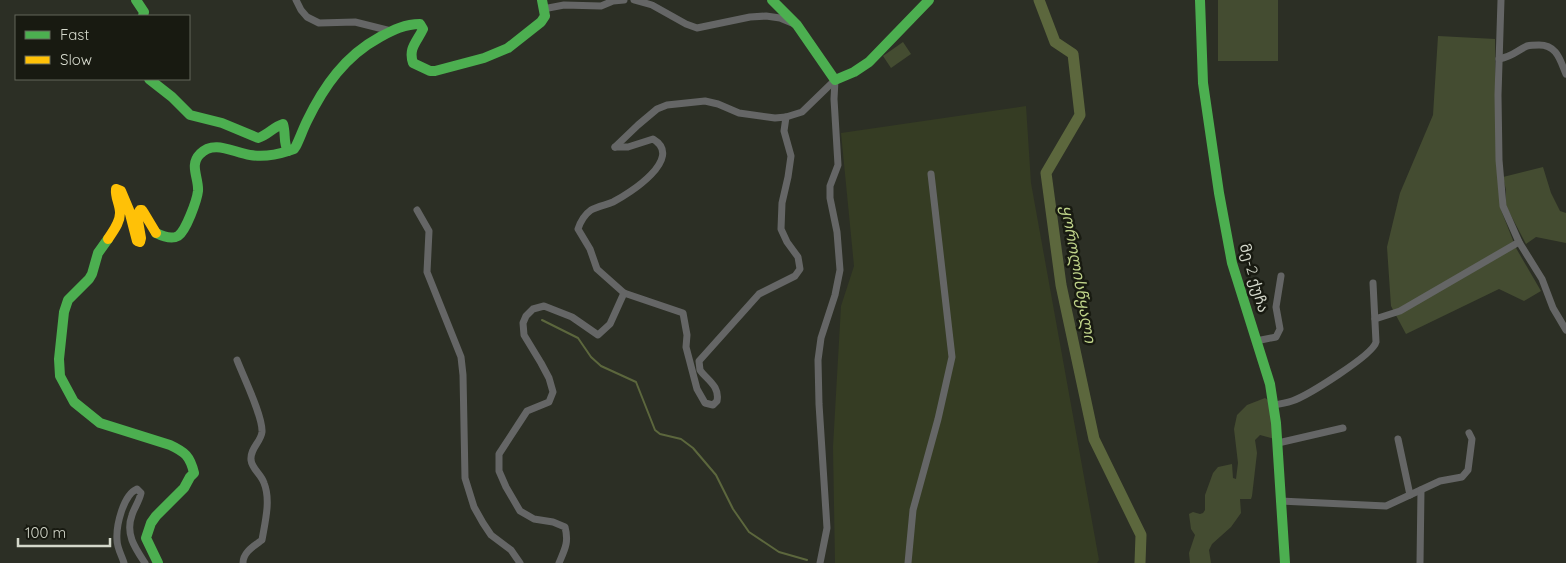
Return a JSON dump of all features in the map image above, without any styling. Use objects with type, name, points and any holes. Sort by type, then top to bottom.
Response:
[{"type":"street","points":[[136,0],[144,15]]},
{"type":"street","points":[[296,0],[301,10],[308,17],[319,23],[355,22],[392,31]]},
{"type":"street","points":[[158,563],[146,538],[151,523],[156,516],[184,488],[194,473],[188,456],[181,450],[100,423],[74,402],[60,376],[59,359],[64,312],[68,300],[89,279],[98,252],[117,226],[120,213],[115,195],[116,189],[122,191],[125,197],[133,218],[138,241],[140,242],[142,238],[137,215],[140,210],[145,213],[150,224],[161,236],[179,236],[192,210],[198,192],[195,160],[200,154],[206,149],[218,146],[256,156],[294,150],[319,97],[341,65],[362,47],[392,31],[408,25],[422,26],[422,34],[412,46],[411,60],[413,64],[430,71],[435,71],[484,58],[508,48],[541,22],[544,16],[542,4],[601,6],[624,0]]},
{"type":"street","points":[[634,0],[652,5],[697,28],[766,16],[780,18],[797,25]]},
{"type":"street","points":[[772,0],[797,25],[835,80],[834,99],[838,165],[830,186],[830,198],[837,232],[840,270],[835,295],[821,338],[818,360],[827,528],[820,563]]},
{"type":"street","points":[[786,117],[784,131],[791,156],[782,203],[781,229],[787,242],[798,257],[800,268],[795,276],[760,294],[700,361],[700,370],[715,386],[717,391],[717,401],[713,405],[705,403],[697,389],[686,347],[687,335],[683,313],[624,293],[597,269],[590,249],[578,229],[582,218],[592,210],[613,202],[635,189],[658,167],[663,158],[662,148],[654,139],[628,147],[615,147],[658,109],[680,103],[705,101],[739,113],[775,118],[796,115],[802,112],[835,80],[848,77],[872,61],[913,14],[929,0]]},
{"type":"street","name":"მე-2 ქუჩა","points":[[1200,0],[1203,83],[1219,193],[1232,263],[1270,384],[1278,443],[1285,563]]},
{"type":"street","points":[[1501,0],[1499,160],[1503,206],[1519,242],[1542,279],[1553,308],[1566,330]]},
{"type":"street","points":[[1499,59],[1510,57],[1529,45],[1546,45],[1556,52],[1566,74]]},
{"type":"street","points":[[150,80],[172,97],[190,115],[222,123],[258,138],[278,124],[283,124],[286,128],[284,144],[288,151]]},
{"type":"street","points":[[908,563],[913,510],[938,419],[952,357],[932,174]]},
{"type":"street","points":[[417,210],[429,231],[427,272],[461,357],[465,478],[474,507],[482,523],[491,535],[511,550],[520,563]]},
{"type":"street","points":[[1375,319],[1400,311],[1519,242]]},
{"type":"street","points":[[1256,341],[1276,337],[1280,329],[1276,307],[1281,276]]},
{"type":"street","points":[[1273,405],[1293,401],[1306,395],[1366,356],[1375,346],[1373,283]]},
{"type":"street","points":[[559,563],[567,538],[564,527],[552,522],[534,520],[520,511],[499,471],[499,454],[528,411],[549,402],[553,392],[541,362],[524,335],[523,323],[526,316],[533,309],[544,306],[572,317],[598,335],[610,324],[624,293]]},
{"type":"street","points":[[237,360],[261,420],[262,434],[252,451],[251,460],[264,481],[267,492],[262,540],[247,552],[243,558],[243,563]]},
{"type":"street","points":[[1278,443],[1343,428]]},
{"type":"street","points":[[1280,501],[1386,506],[1440,481],[1462,476],[1468,470],[1472,439],[1469,433]]},
{"type":"street","points":[[1398,439],[1410,495]]},
{"type":"street","points":[[124,563],[116,541],[117,527],[128,495],[137,489],[141,494],[140,500],[131,516],[129,533],[133,545],[146,563]]},
{"type":"street","points":[[1420,563],[1421,490]]},
{"type":"shaded area","points":[[1218,0],[1278,0],[1278,61],[1218,61]]},
{"type":"shaded area","points":[[1438,36],[1495,39],[1496,130],[1501,210],[1516,248],[1541,291],[1524,301],[1499,289],[1406,334],[1391,306],[1387,247],[1400,193],[1433,115]]},
{"type":"shaded area","points":[[903,42],[911,54],[891,68],[883,56]]},
{"type":"shaded area","points":[[1026,106],[1031,183],[1099,560],[1097,563],[835,563],[833,447],[841,306],[854,266],[841,133]]},
{"type":"shaded area","points":[[1543,167],[1551,193],[1560,211],[1566,213],[1566,243],[1536,237],[1526,244],[1506,206],[1506,190],[1503,177]]},
{"type":"shaded area","points":[[1265,398],[1268,400],[1275,439],[1260,435],[1255,440],[1257,453],[1251,499],[1240,499],[1241,513],[1231,527],[1212,544],[1209,550],[1211,563],[1190,563],[1189,553],[1195,535],[1191,529],[1189,514],[1193,512],[1200,514],[1205,510],[1205,495],[1213,473],[1218,467],[1232,464],[1233,478],[1236,479],[1238,463],[1234,429],[1237,415],[1247,405]]},
{"type":"waterway","name":"ყოროლისწყალი","points":[[1039,0],[1055,42],[1073,54],[1080,115],[1046,173],[1061,285],[1094,439],[1141,535],[1140,563]]},
{"type":"waterway","points":[[542,320],[578,338],[591,357],[601,366],[636,382],[655,430],[660,434],[681,439],[693,448],[716,475],[733,509],[749,532],[779,552],[807,560]]},
{"type":"traffic: fast","points":[[136,0],[144,12],[143,15]]},
{"type":"traffic: fast","points":[[150,80],[172,97],[190,115],[222,123],[258,138],[283,124],[288,151],[296,146],[328,84],[356,53],[380,37],[404,26],[420,24],[423,29],[412,49],[413,63],[430,71],[435,71],[484,58],[508,48],[541,22],[545,16],[542,0]]},
{"type":"traffic: fast","points":[[772,0],[797,25],[835,80],[854,72],[869,62],[929,0]]},
{"type":"traffic: fast","points":[[1200,0],[1203,83],[1219,193],[1232,263],[1270,384],[1276,423],[1285,563]]},
{"type":"traffic: fast","points":[[156,233],[170,238],[178,236],[188,222],[198,191],[195,163],[200,154],[206,150],[218,147],[260,156],[288,151]]},
{"type":"traffic: fast","points":[[108,239],[98,253],[89,279],[68,300],[64,312],[59,359],[60,376],[74,402],[100,423],[170,445],[183,452],[191,462],[194,473],[184,488],[156,516],[151,523],[146,538],[158,563]]},
{"type":"traffic: slow","points":[[108,239],[120,217],[116,189],[121,191],[129,210],[137,241],[140,242],[141,238],[137,215],[140,210],[142,210],[156,233]]}]
